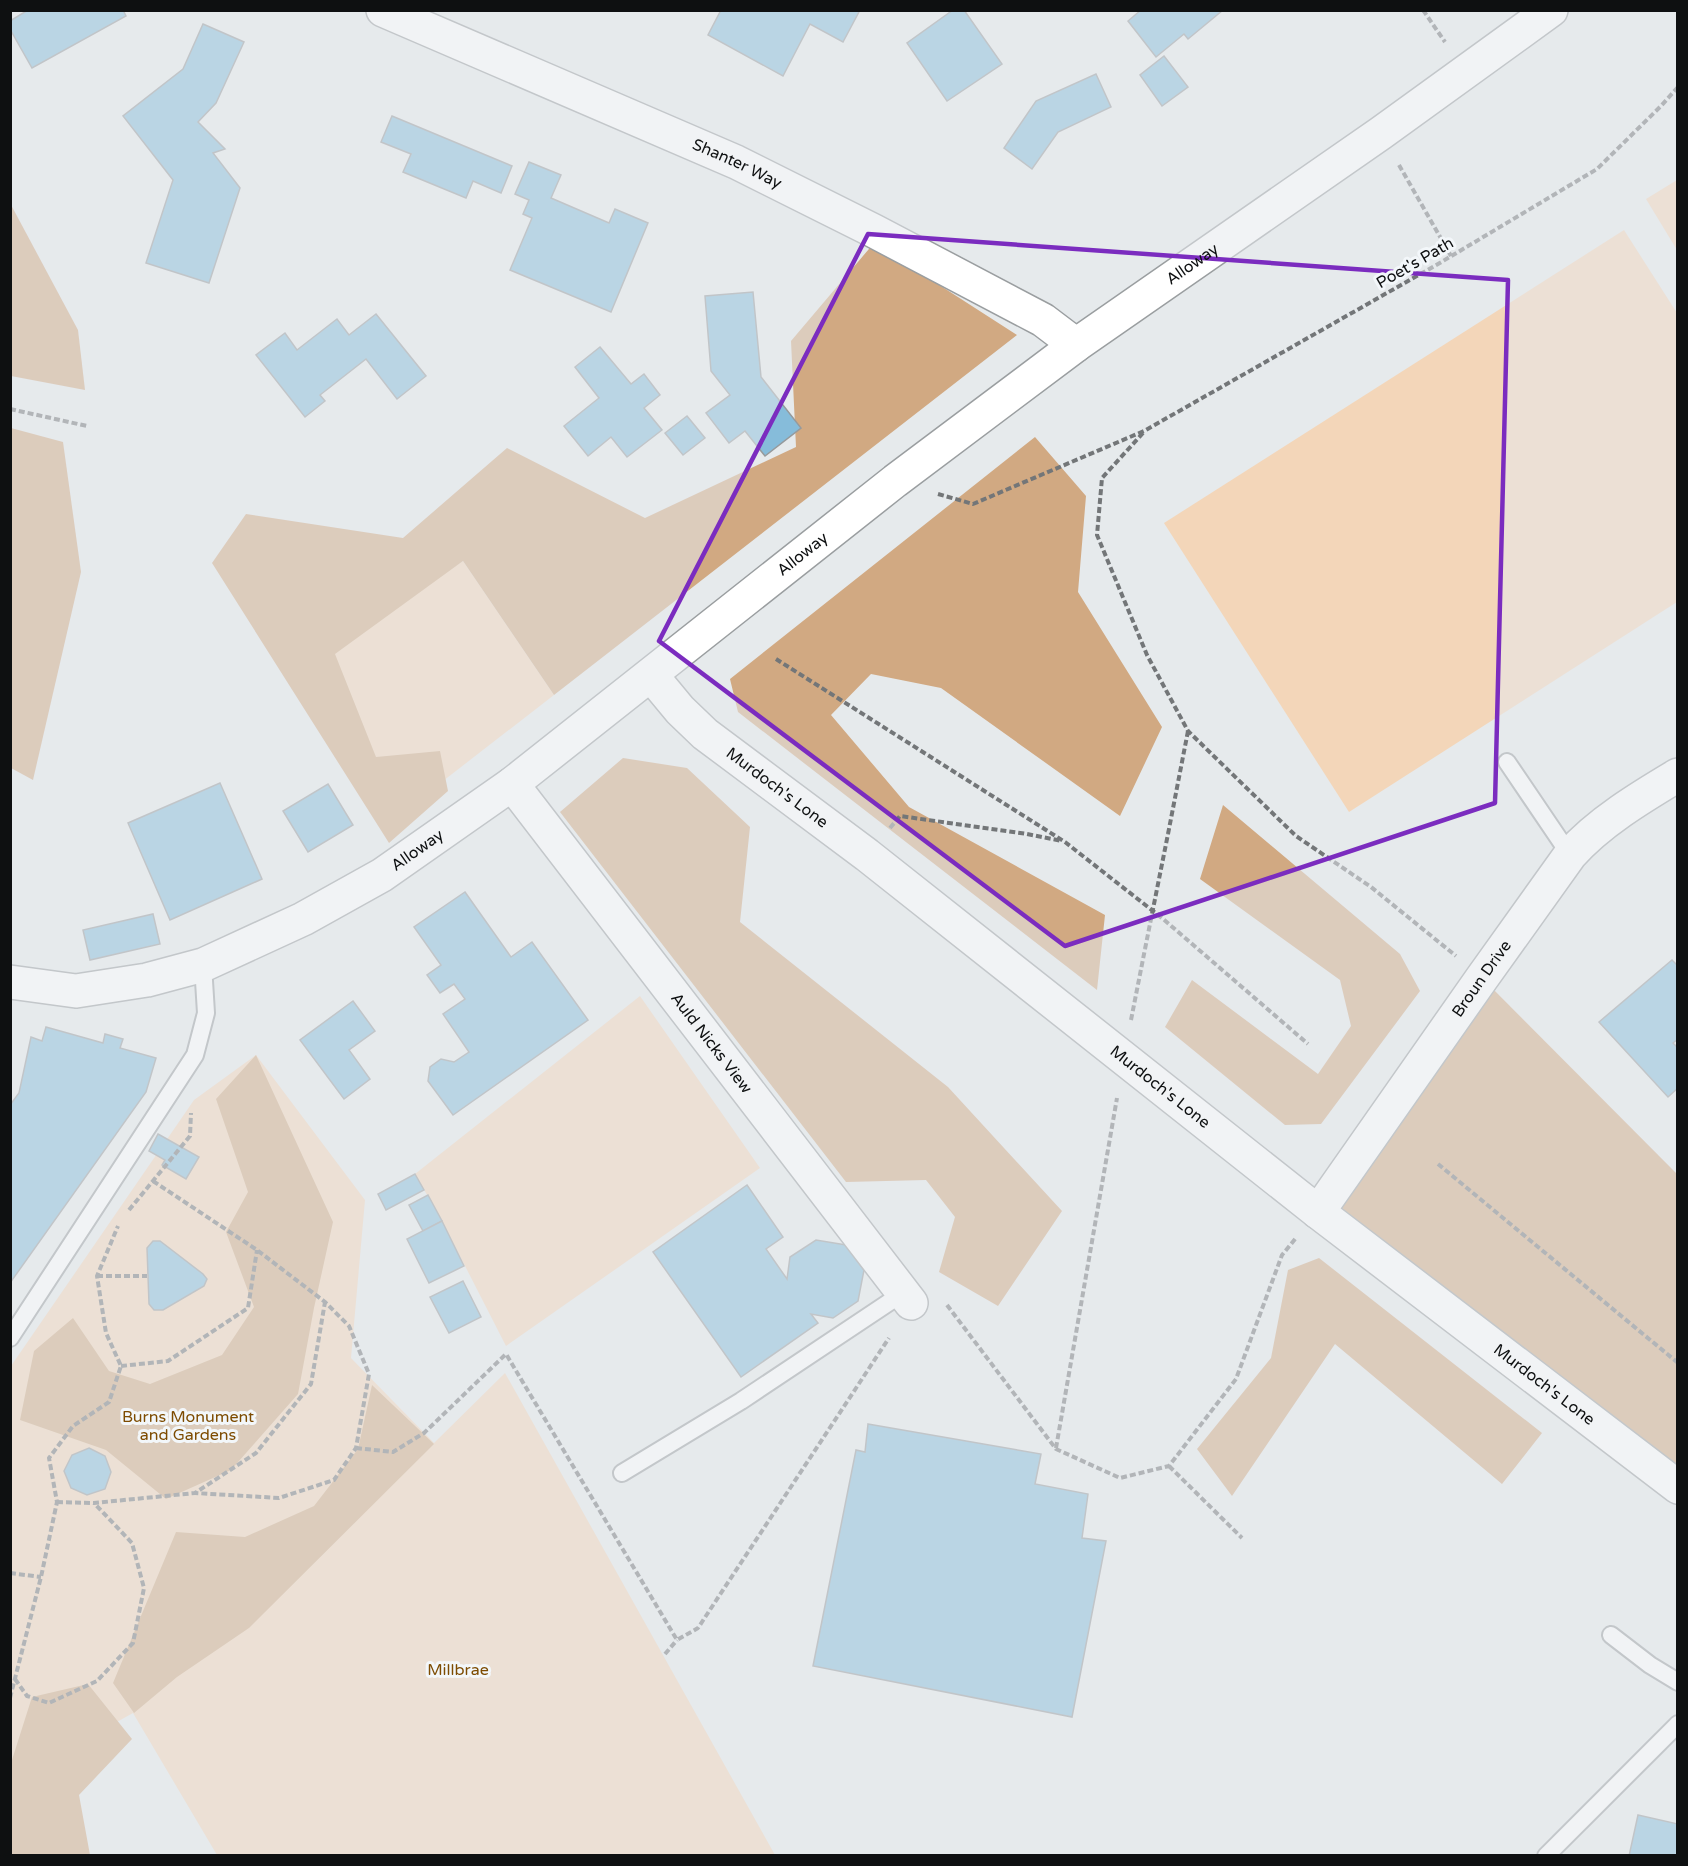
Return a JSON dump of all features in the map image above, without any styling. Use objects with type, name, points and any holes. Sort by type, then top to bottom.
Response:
[{"type":"street","name":"Shanter Way","points":[[383,10],[736,162],[1043,320],[1077,345]]},
{"type":"street","name":"Alloway","points":[[10,982],[76,991],[147,980],[203,965],[303,919],[382,875],[512,784],[895,481],[1077,345],[1381,133],[1551,10]]},
{"type":"street","name":"Murdoch's Lone","points":[[651,675],[680,710],[705,734],[867,855],[1318,1212],[1677,1487]]},
{"type":"street","name":"Broun Drive","points":[[1318,1212],[1570,855],[1583,840],[1677,775]]},
{"type":"street","name":"Auld Nicks View","points":[[512,784],[907,1298]]},
{"type":"lane","points":[[1506,762],[1570,855]]},
{"type":"lane","points":[[10,1338],[195,1055],[206,1012],[203,965]]},
{"type":"lane","points":[[622,1473],[907,1298]]},
{"type":"lane","points":[[1611,1635],[1650,1665],[1677,1682]]},
{"type":"lane","points":[[1546,1856],[1677,1725]]},
{"type":"path","name":"Poet's Path","points":[[1144,431],[1451,256],[1597,169],[1661,106],[1677,87]]},
{"type":"path","points":[[1381,133],[1451,256]]},
{"type":"path","points":[[10,409],[87,426]]},
{"type":"path","points":[[895,481],[973,504],[1144,431]]},
{"type":"path","points":[[1144,431],[1102,478],[1097,535],[1147,655],[1188,731],[1296,836],[1371,887],[1482,978]]},
{"type":"path","points":[[776,659],[1065,842],[1162,918],[1308,1044]]},
{"type":"path","points":[[1056,1449],[1124,1058],[1188,731]]},
{"type":"path","points":[[867,855],[900,816],[1027,834],[1065,842]]},
{"type":"path","points":[[127,1213],[190,1136],[195,1055]]},
{"type":"path","points":[[1438,1164],[1677,1363]]},
{"type":"path","points":[[57,1502],[94,1503],[195,1493],[279,1498],[334,1480],[356,1448],[369,1374],[349,1326],[325,1302],[257,1250],[153,1181]]},
{"type":"path","points":[[907,1298],[935,1290],[1056,1449],[1120,1478],[1169,1466],[1236,1379],[1282,1255],[1318,1212]]},
{"type":"path","points":[[10,1698],[41,1577],[57,1502],[49,1458],[73,1426],[109,1402],[121,1366],[106,1333],[98,1276],[121,1221]]},
{"type":"path","points":[[121,1366],[168,1361],[248,1308],[257,1250]]},
{"type":"path","points":[[98,1276],[147,1276]]},
{"type":"path","points":[[195,1493],[256,1453],[311,1384],[325,1302]]},
{"type":"path","points":[[1169,1466],[1242,1538]]},
{"type":"path","points":[[15,1679],[27,1696],[49,1703],[97,1681],[133,1642],[144,1588],[132,1543],[94,1503]]},
{"type":"path","points":[[10,1573],[41,1577]]},
{"type":"path","points":[[665,1654],[676,1640]]},
{"type":"highlighted area","points":[[868,234],[1508,280],[1495,803],[1065,946],[659,641]]},
{"type":"green space","points":[[1677,180],[1677,250],[1646,199]]},
{"type":"green space","points":[[10,203],[78,330],[85,390],[11,376]]},
{"type":"green space","points":[[1624,230],[1677,313],[1677,602],[1349,812],[1164,523]]},
{"type":"green space","points":[[874,243],[1017,335],[554,695],[463,561],[335,654],[376,757],[440,751],[448,791],[389,843],[212,563],[246,514],[403,538],[507,448],[645,518],[796,447],[791,341]]},
{"type":"green space","points":[[11,428],[63,442],[81,572],[33,780],[11,768]]},
{"type":"green space","points":[[1035,437],[1086,496],[1078,592],[1162,727],[1120,816],[941,688],[871,674],[831,715],[909,807],[1105,915],[1097,990],[738,712],[730,679]]},
{"type":"green space","points":[[463,561],[554,695],[403,812],[302,666]]},
{"type":"green space","points":[[623,758],[687,768],[750,827],[740,922],[948,1087],[1062,1211],[998,1306],[939,1272],[955,1217],[926,1180],[846,1182],[560,812]]},
{"type":"green space","points":[[1223,805],[1400,954],[1420,991],[1321,1124],[1285,1125],[1165,1027],[1192,980],[1318,1074],[1351,1026],[1340,980],[1200,879]]},
{"type":"green space","points":[[1482,978],[1677,1174],[1677,1487],[1318,1212]]},
{"type":"green space","points":[[640,996],[760,1168],[506,1346],[442,1221],[415,1174]]},
{"type":"green space","points":[[256,1055],[365,1200],[351,1358],[434,1443],[505,1373],[775,1855],[217,1855],[133,1713],[11,1781],[11,1366],[194,1100]]},
{"type":"green space","name":"Burns Monument and Gardens","points":[[256,1055],[333,1222],[298,1394],[231,1470],[166,1499],[106,1450],[20,1420],[34,1351],[73,1318],[109,1371],[150,1384],[222,1355],[254,1307],[226,1232],[248,1192],[216,1099]]},
{"type":"green space","points":[[1319,1258],[1542,1433],[1502,1484],[1335,1344],[1232,1496],[1197,1449],[1271,1358],[1288,1270]]},
{"type":"green space","points":[[372,1385],[434,1444],[249,1628],[177,1677],[134,1713],[113,1683],[176,1532],[245,1537],[314,1506],[358,1449]]},
{"type":"green space","points":[[88,1684],[132,1739],[79,1795],[90,1855],[11,1855],[11,1763],[32,1697]]},
{"type":"building","points":[[28,10],[123,10],[126,16],[32,68],[10,29],[10,21]]},
{"type":"building","points":[[721,10],[860,10],[843,42],[810,24],[783,76],[708,35]]},
{"type":"building","points":[[953,10],[964,10],[1002,64],[947,101],[907,43]]},
{"type":"building","points":[[1141,10],[1223,10],[1188,39],[1184,34],[1156,57],[1128,21]]},
{"type":"building","points":[[203,24],[244,42],[216,103],[198,122],[225,149],[213,153],[240,188],[209,283],[146,263],[173,180],[123,116],[183,69]]},
{"type":"building","points":[[1164,56],[1188,87],[1162,106],[1140,75]]},
{"type":"building","points":[[1096,74],[1111,107],[1058,132],[1032,169],[1004,148],[1036,101]]},
{"type":"building","points":[[392,116],[512,166],[501,193],[473,181],[466,198],[403,172],[411,154],[381,142]]},
{"type":"building","points":[[529,162],[561,175],[551,198],[609,223],[615,209],[648,223],[611,312],[510,270],[532,218],[523,214],[529,200],[515,194]]},
{"type":"building","points":[[753,292],[761,377],[801,428],[765,456],[745,431],[729,443],[706,413],[730,395],[711,371],[705,296]]},
{"type":"building","points":[[376,314],[426,376],[397,399],[366,359],[320,395],[325,401],[305,417],[256,355],[285,333],[297,350],[337,319],[349,335]]},
{"type":"building","points":[[600,347],[631,384],[644,374],[660,395],[644,408],[662,430],[627,457],[611,437],[588,456],[564,426],[599,398],[575,367]]},
{"type":"building","points":[[687,416],[705,438],[683,455],[665,433]]},
{"type":"building","points":[[220,783],[262,879],[170,920],[128,823]]},
{"type":"building","points":[[328,784],[353,825],[308,852],[283,811]]},
{"type":"building","points":[[465,892],[511,957],[532,942],[588,1020],[453,1115],[428,1081],[430,1067],[441,1059],[454,1062],[469,1052],[443,1014],[465,999],[454,984],[440,993],[427,975],[441,965],[414,927]]},
{"type":"building","points":[[153,914],[160,944],[90,960],[83,930]]},
{"type":"building","points":[[1672,960],[1678,966],[1678,1039],[1673,1043],[1678,1048],[1678,1088],[1668,1097],[1599,1022]]},
{"type":"building","points":[[353,1001],[375,1031],[349,1050],[370,1079],[344,1099],[300,1040]]},
{"type":"building","points":[[46,1027],[103,1043],[105,1034],[123,1039],[120,1048],[156,1058],[146,1092],[10,1283],[10,1105],[19,1093],[31,1037],[42,1041]]},
{"type":"building","points":[[158,1134],[199,1157],[186,1179],[162,1165],[165,1160],[149,1151]]},
{"type":"building","points":[[415,1174],[424,1190],[386,1210],[378,1194]]},
{"type":"building","points":[[747,1185],[783,1237],[766,1249],[787,1279],[790,1257],[816,1240],[846,1245],[864,1270],[858,1301],[833,1318],[811,1314],[818,1323],[741,1377],[653,1252]]},
{"type":"building","points":[[428,1195],[442,1221],[423,1231],[409,1205]]},
{"type":"building","points":[[442,1221],[464,1266],[429,1283],[407,1239]]},
{"type":"building","points":[[153,1241],[160,1241],[207,1279],[204,1286],[163,1310],[154,1310],[149,1304],[147,1248]]},
{"type":"building","points":[[463,1281],[481,1317],[449,1333],[430,1297]]},
{"type":"building","points":[[868,1424],[1041,1454],[1035,1484],[1088,1494],[1082,1538],[1106,1541],[1072,1717],[813,1666],[856,1450],[865,1452]]},
{"type":"building","points":[[89,1448],[105,1456],[111,1472],[105,1489],[87,1495],[71,1488],[64,1471],[72,1455]]},
{"type":"building","points":[[1638,1815],[1678,1824],[1678,1856],[1629,1856]]},
{"type":"park label","name":"Millbrae","points":[[458,1670]]}]
